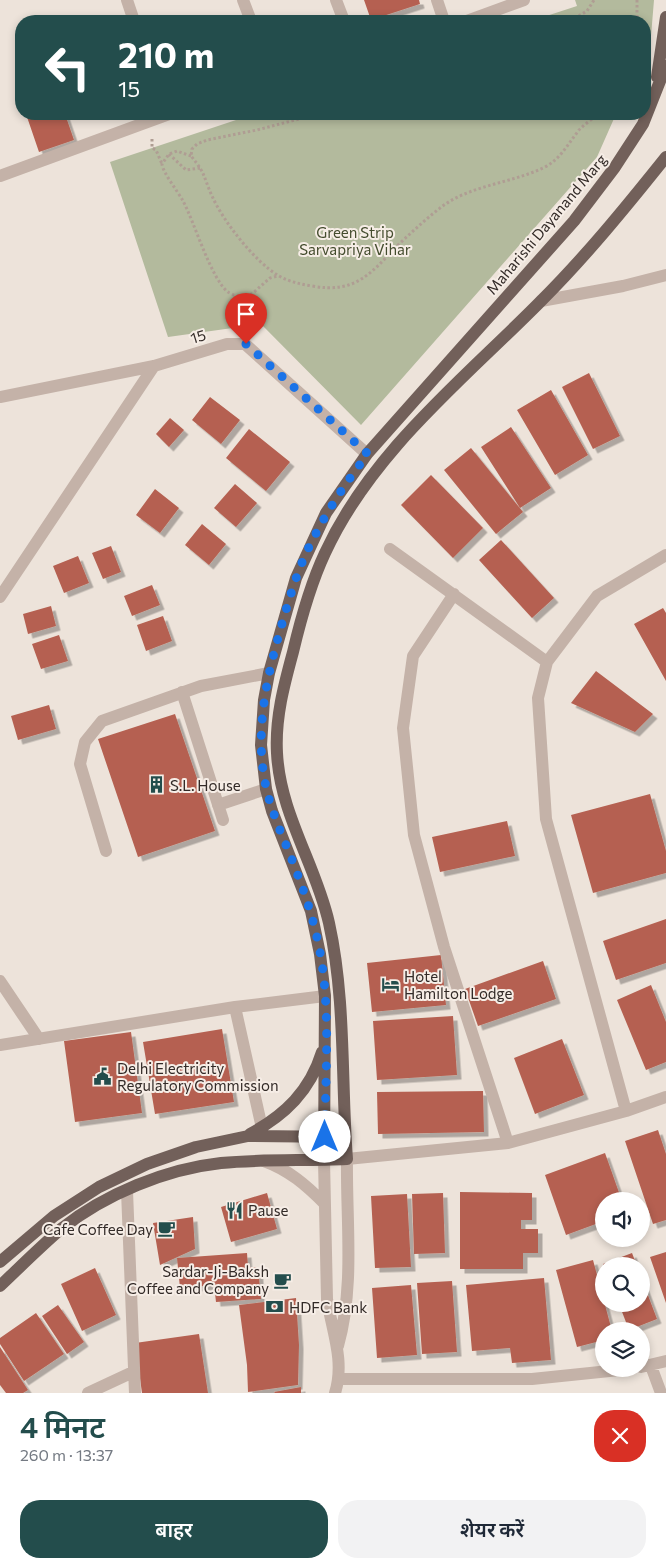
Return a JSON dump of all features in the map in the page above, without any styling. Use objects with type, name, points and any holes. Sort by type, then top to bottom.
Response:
[{"type":"main road","points":[[654,94],[666,17]]},
{"type":"main road","name":"Maharishi Dayanand Marg","points":[[651,102],[666,66]]},
{"type":"main road","name":"Maharishi Dayanand Marg","points":[[368,454],[574,221],[616,168],[644,120]]},
{"type":"main road","points":[[0,1286],[62,1229],[98,1205],[126,1191],[178,1172],[220,1164],[347,1159],[336,956],[318,884],[285,803],[277,754],[279,705],[312,584],[342,521],[381,465],[439,400],[541,301],[597,242],[666,157]]},
{"type":"main road","points":[[324,1160],[325,996],[320,954],[311,911],[279,832],[266,789],[262,730],[269,673],[296,578],[310,544],[346,482],[368,454]]},
{"type":"main road","points":[[248,1136],[288,1109],[308,1084],[316,1069],[325,1039]]},
{"type":"main road","points":[[0,1262],[54,1216],[99,1187],[147,1164],[196,1147],[248,1136],[345,1137]]},
{"type":"street","points":[[127,0],[132,15]]},
{"type":"street","points":[[243,0],[249,15]]},
{"type":"street","points":[[336,0],[342,15]]},
{"type":"street","points":[[437,0],[442,15]]},
{"type":"street","points":[[483,15],[524,0]]},
{"type":"street","points":[[0,176],[152,120]]},
{"type":"street","points":[[541,301],[623,286],[666,275]]},
{"type":"street","name":"15","points":[[0,397],[154,366],[227,344],[246,344]]},
{"type":"street","points":[[246,344],[368,454]]},
{"type":"street","points":[[0,597],[154,366]]},
{"type":"street","points":[[390,550],[547,662]]},
{"type":"street","points":[[626,1111],[546,819],[538,698],[547,662],[597,596],[666,555]]},
{"type":"street","points":[[454,594],[413,656],[403,728],[414,836],[444,947],[508,1143]]},
{"type":"street","points":[[106,851],[80,764],[85,742],[102,721],[182,692],[236,678],[269,673]]},
{"type":"street","points":[[182,692],[224,820]]},
{"type":"street","points":[[218,805],[266,789]]},
{"type":"street","points":[[0,981],[39,1039]]},
{"type":"street","points":[[0,1045],[235,1007],[325,996]]},
{"type":"street","points":[[235,1007],[262,1128]]},
{"type":"street","points":[[338,1346],[345,1321],[348,1293],[347,1159],[508,1143],[626,1111],[666,1097]]},
{"type":"street","points":[[324,1160],[327,1298],[330,1320],[338,1346],[339,1379],[335,1393]]},
{"type":"street","points":[[263,1161],[280,1166],[325,1204]]},
{"type":"street","points":[[126,1191],[135,1393]]},
{"type":"street","points":[[650,1366],[666,1361]]},
{"type":"street","points":[[88,1393],[133,1372]]},
{"type":"street","points":[[339,1379],[532,1379],[595,1373]]},
{"type":"street","points":[[650,1374],[661,1393]]},
{"type":"path","points":[[580,15],[587,11],[594,0]]},
{"type":"path","points":[[637,0],[637,15]]},
{"type":"path","points":[[191,156],[192,149],[197,144],[207,140],[295,120]]},
{"type":"path","points":[[162,164],[169,154],[177,151],[191,156],[204,172],[212,196],[232,228],[260,261],[278,275],[294,283],[323,288],[342,287],[358,281],[384,263],[410,234],[445,205],[468,192],[544,167],[560,156],[579,130],[592,120]]},
{"type":"path","points":[[147,122],[152,142],[156,146],[163,170],[173,182],[189,212],[214,272],[228,292],[246,299]]},
{"type":"path","points":[[169,154],[186,170],[201,168]]},
{"type":"path","points":[[246,344],[246,299],[270,278],[278,275]]},
{"type":"green space","points":[[575,0],[654,0],[651,36],[651,15],[549,15],[577,6]]},
{"type":"green space","name":"Green Strip Sarvapriya Vihar","points":[[236,120],[613,120],[597,157],[361,425],[261,324],[168,337],[110,162]]},
{"type":"building","points":[[364,0],[419,0],[420,4],[386,15],[369,15]]},
{"type":"building","points":[[28,120],[67,120],[74,140],[39,152]]},
{"type":"building","points":[[589,373],[620,436],[593,449],[562,387]]},
{"type":"building","points":[[551,390],[588,455],[555,475],[517,410]]},
{"type":"building","points":[[210,397],[240,420],[221,444],[192,420]]},
{"type":"building","points":[[170,418],[184,430],[169,447],[156,434]]},
{"type":"building","points":[[511,427],[551,488],[520,508],[481,447]]},
{"type":"building","points":[[249,429],[290,462],[266,491],[226,458]]},
{"type":"building","points":[[471,448],[523,512],[496,534],[444,470]]},
{"type":"building","points":[[431,475],[483,528],[453,558],[401,505]]},
{"type":"building","points":[[235,484],[257,503],[236,527],[214,508]]},
{"type":"building","points":[[155,489],[179,508],[160,533],[136,515]]},
{"type":"building","points":[[202,524],[226,544],[209,565],[185,545]]},
{"type":"building","points":[[501,540],[554,598],[532,618],[479,560]]},
{"type":"building","points":[[111,546],[121,572],[103,579],[92,553]]},
{"type":"building","points":[[78,556],[89,583],[64,593],[53,566]]},
{"type":"building","points":[[152,585],[160,605],[132,616],[124,596]]},
{"type":"building","points":[[51,606],[56,626],[28,634],[23,614]]},
{"type":"building","points":[[663,608],[666,613],[666,681],[634,624]]},
{"type":"building","points":[[163,616],[172,641],[146,651],[137,625]]},
{"type":"building","points":[[59,635],[68,661],[41,669],[32,644]]},
{"type":"building","points":[[596,671],[653,714],[635,732],[571,703]]},
{"type":"building","points":[[49,705],[56,729],[18,740],[11,716]]},
{"type":"building","name":"S.L. House","points":[[175,714],[215,831],[138,857],[98,739]]},
{"type":"building","points":[[650,794],[666,851],[666,873],[593,893],[571,815]]},
{"type":"building","points":[[507,821],[515,856],[440,872],[432,837]]},
{"type":"building","points":[[666,919],[666,963],[616,980],[603,941]]},
{"type":"building","points":[[441,955],[446,1005],[372,1012],[367,963]]},
{"type":"building","points":[[543,961],[556,999],[478,1026],[465,989]]},
{"type":"building","points":[[651,985],[666,1022],[666,1062],[646,1070],[617,1000]]},
{"type":"building","points":[[453,1016],[457,1075],[377,1080],[373,1021]]},
{"type":"building","points":[[222,1029],[234,1102],[155,1114],[143,1042]]},
{"type":"building","name":"Delhi Electricity Regulatory Commission","points":[[131,1032],[142,1113],[75,1122],[64,1041]]},
{"type":"building","points":[[562,1039],[584,1095],[535,1114],[514,1058]]},
{"type":"building","points":[[483,1091],[484,1132],[378,1134],[377,1092]]},
{"type":"building","points":[[658,1130],[666,1154],[666,1220],[653,1224],[650,1215],[650,1192],[642,1192],[625,1141]]},
{"type":"building","points":[[605,1153],[619,1192],[595,1192],[595,1224],[566,1235],[545,1175]]},
{"type":"building","points":[[460,1192],[532,1193],[532,1220],[521,1220],[521,1229],[538,1229],[538,1253],[523,1253],[523,1269],[460,1269]]},
{"type":"building","points":[[267,1193],[277,1229],[231,1242],[221,1207]]},
{"type":"building","points":[[443,1193],[445,1253],[414,1254],[412,1194]]},
{"type":"building","points":[[407,1194],[411,1267],[375,1268],[371,1196]]},
{"type":"building","points":[[193,1217],[195,1249],[160,1265],[153,1223]]},
{"type":"building","points":[[666,1252],[666,1303],[650,1257]]},
{"type":"building","points":[[247,1253],[248,1267],[258,1267],[261,1299],[216,1302],[214,1285],[180,1288],[177,1258]]},
{"type":"building","points":[[632,1253],[634,1257],[621,1257]]},
{"type":"building","points":[[593,1260],[595,1267],[595,1312],[607,1312],[610,1322],[595,1322],[595,1342],[577,1347],[556,1270]]},
{"type":"building","points":[[95,1268],[116,1315],[82,1331],[61,1284]]},
{"type":"building","points":[[544,1278],[551,1360],[512,1363],[510,1348],[472,1351],[466,1285]]},
{"type":"building","points":[[452,1281],[457,1352],[422,1354],[417,1283]]},
{"type":"building","points":[[411,1285],[417,1355],[377,1358],[372,1288]]},
{"type":"building","points":[[296,1298],[299,1345],[298,1385],[248,1392],[247,1365],[239,1305]]},
{"type":"building","points":[[650,1301],[657,1319],[649,1322],[626,1322],[622,1312],[650,1312]]},
{"type":"building","points":[[58,1305],[84,1342],[67,1354],[42,1316]]},
{"type":"building","points":[[36,1313],[64,1354],[24,1381],[0,1344],[0,1338]]},
{"type":"building","points":[[199,1334],[208,1393],[142,1393],[135,1343]]},
{"type":"building","points":[[0,1347],[28,1390],[23,1393],[6,1393],[0,1385]]},
{"type":"building","points":[[301,1387],[301,1393],[274,1392]]},
{"type":"place","name":"S.L. House","points":[[156,785]]},
{"type":"place","name":"Hotel Hamilton Lodge","points":[[390,985]]},
{"type":"place","name":"Delhi Electricity Regulatory Commission","points":[[103,1077]]},
{"type":"place","name":"Pause","points":[[234,1210]]},
{"type":"place","name":"Cafe Coffee Day","points":[[167,1229]]},
{"type":"place","name":"Sardar-Ji-Baksh Coffee and Company","points":[[283,1280]]},
{"type":"place","name":"HDFC Bank","points":[[275,1307]]},
{"type":"route","points":[[246,344],[252,347],[368,454],[346,482],[326,513],[310,544],[296,578],[275,647],[264,700],[262,722],[261,745],[266,789],[279,832],[311,911],[320,954],[325,996],[325,1137]]}]
